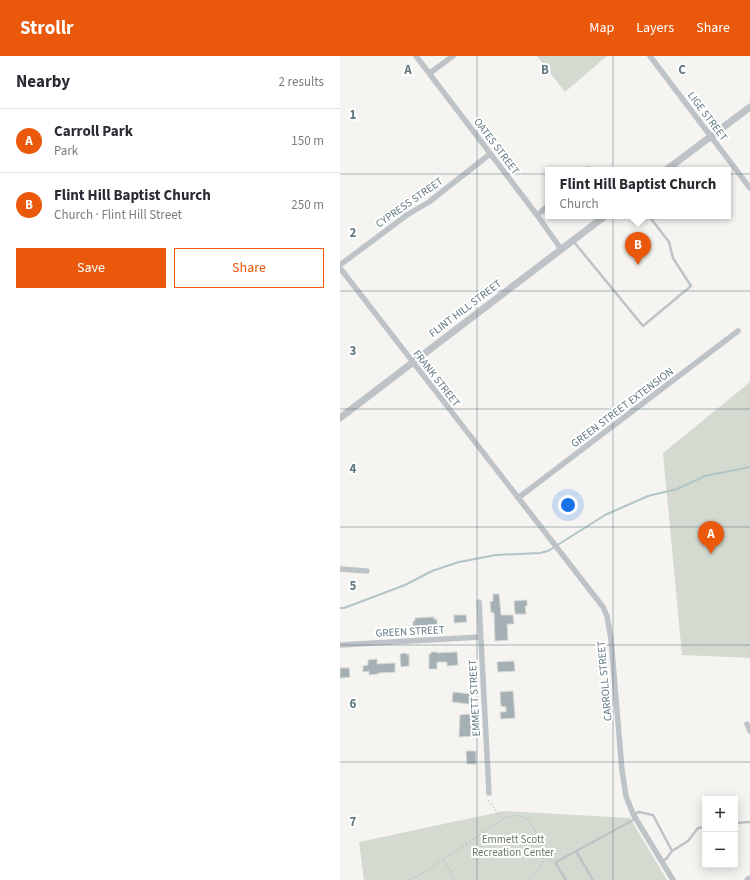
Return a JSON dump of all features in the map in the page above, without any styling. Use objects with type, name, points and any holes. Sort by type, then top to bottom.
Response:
[{"type":"street","name":"OATES STREET","points":[[416,56],[537,215],[561,249]]},
{"type":"street","points":[[430,73],[453,56]]},
{"type":"street","name":"LIGE STREET","points":[[650,56],[750,188]]},
{"type":"street","points":[[670,167],[750,107]]},
{"type":"street","name":"CYPRESS STREET","points":[[340,265],[407,215],[430,202],[490,154]]},
{"type":"street","points":[[537,215],[545,208]]},
{"type":"street","name":"FLINT HILL STREET","points":[[340,418],[601,219]]},
{"type":"street","name":"FRANK STREET","points":[[340,268],[518,498]]},
{"type":"street","name":"GREEN STREET EXTENSION","points":[[518,498],[738,331]]},
{"type":"street","name":"CARROLL STREET","points":[[518,498],[603,607],[611,639],[622,770],[626,796],[634,816],[673,880]]},
{"type":"street","points":[[340,569],[367,571]]},
{"type":"street","name":"EMMETT STREET","points":[[479,602],[488,796]]},
{"type":"street","name":"GREEN STREET","points":[[340,645],[480,638]]},
{"type":"street","points":[[747,724],[750,731]]},
{"type":"lane","points":[[572,240],[643,326],[691,286],[673,258],[669,242],[651,219]]},
{"type":"lane","points":[[566,880],[556,862],[639,812],[653,815],[672,851]]},
{"type":"lane","points":[[738,823],[750,822]]},
{"type":"lane","points":[[662,862],[672,851],[688,841],[698,828],[702,827]]},
{"type":"lane","points":[[576,851],[593,880]]},
{"type":"path","points":[[488,796],[496,812],[503,820]]},
{"type":"path","points":[[408,880],[420,875],[503,820],[512,816],[518,816],[529,820],[533,826],[544,860],[527,880]]},
{"type":"path","points":[[542,852],[548,856],[552,863],[556,864]]},
{"type":"path","points":[[444,859],[455,880]]},
{"type":"green space","points":[[537,56],[607,56],[565,92]]},
{"type":"green space","points":[[750,382],[750,658],[682,655],[663,453]]},
{"type":"green space","name":"Emmett Scott Recreation Center","points":[[504,811],[630,818],[667,880],[364,880],[359,842]]},
{"type":"building","points":[[493,594],[499,594],[501,615],[513,615],[514,624],[507,624],[508,640],[495,641],[494,613],[491,612],[490,602],[493,601]]},
{"type":"building","points":[[527,600],[527,606],[525,606],[526,614],[515,614],[514,601]]},
{"type":"building","points":[[454,615],[466,615],[467,622],[454,623]]},
{"type":"building","points":[[434,617],[434,620],[437,619],[437,627],[413,629],[413,621],[415,621],[415,618]]},
{"type":"building","points":[[431,652],[457,652],[458,665],[447,666],[447,662],[437,662],[437,669],[429,669],[429,654],[431,654]]},
{"type":"building","points":[[406,653],[407,655],[409,654],[409,666],[401,667],[400,654]]},
{"type":"building","points":[[377,659],[377,664],[395,663],[395,672],[369,675],[369,671],[363,672],[363,666],[368,665],[368,660]]},
{"type":"building","points":[[514,661],[515,671],[498,672],[497,662]]},
{"type":"building","points":[[340,668],[349,668],[350,677],[340,678]]},
{"type":"building","points":[[513,691],[515,718],[501,719],[500,712],[506,712],[506,707],[501,706],[500,692]]},
{"type":"building","points":[[453,692],[470,694],[469,704],[452,702]]},
{"type":"building","points":[[471,714],[473,736],[459,737],[460,715]]},
{"type":"building","points":[[466,751],[476,751],[476,764],[467,764]]},
{"type":"waterway","points":[[340,608],[344,608],[405,585],[432,571],[459,562],[496,555],[540,553],[548,551],[605,515],[648,496],[677,489],[705,476],[750,467]]},
{"type":"place","name":"Flint Hill Baptist Church","points":[[638,265]]},
{"type":"place","name":"Carroll Park","points":[[711,554]]}]
